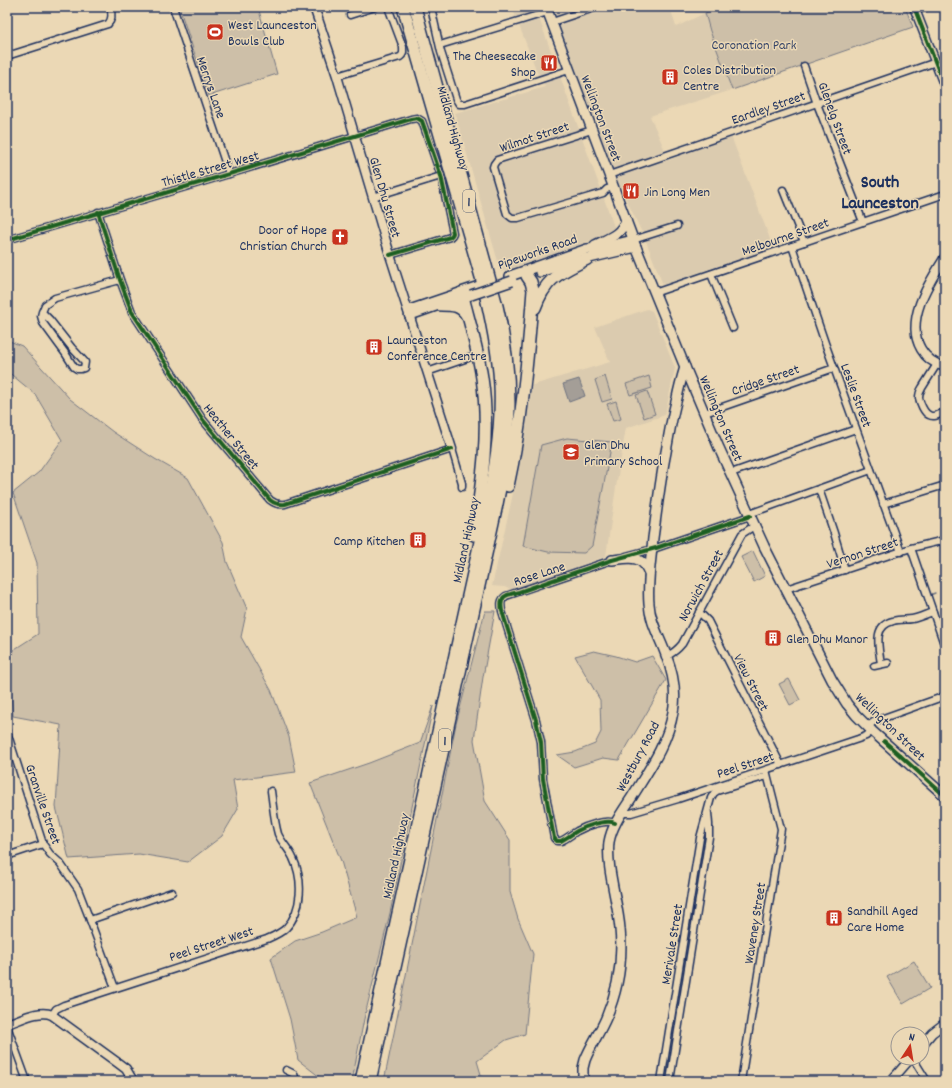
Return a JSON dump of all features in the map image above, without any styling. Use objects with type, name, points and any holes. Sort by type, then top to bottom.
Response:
[{"type":"highway","name":"Midland Highway","points":[[361,1081],[482,534],[495,466],[500,420],[499,369],[493,329],[481,277],[404,7]]},
{"type":"highway","name":"Midland Highway","points":[[370,1081],[502,480],[508,432],[509,378],[498,306],[415,7]]},
{"type":"highway","points":[[530,326],[537,301],[548,284],[586,253]]},
{"type":"highway","points":[[463,661],[483,593],[513,464],[523,397],[533,287],[527,276]]},
{"type":"highway","points":[[459,633],[482,487],[486,436],[482,378],[468,318],[466,293]]},
{"type":"highway","points":[[441,305],[457,306],[463,310],[468,318]]},
{"type":"main road","name":"Wellington Street","points":[[547,10],[634,244],[685,367],[754,526],[832,680],[847,704],[870,728],[945,796]]},
{"type":"main road","points":[[586,253],[618,233],[626,220]]},
{"type":"main road","name":"Pipeworks Road","points":[[466,293],[586,253],[634,244]]},
{"type":"main road","name":"Pipeworks Road","points":[[466,293],[479,286],[488,285],[511,278],[527,276],[568,263],[586,253]]},
{"type":"main road","name":"Westbury Road","points":[[583,1081],[583,1068],[585,1060],[606,1018],[616,990],[621,953],[620,927],[610,866],[609,843],[615,823],[657,754],[667,734],[672,720],[675,702],[674,686],[667,656],[650,615],[649,573],[665,453],[685,367]]},
{"type":"main road","points":[[612,560],[630,558],[638,559],[645,564],[649,573]]},
{"type":"street","points":[[7,56],[108,24],[112,17],[110,7]]},
{"type":"street","name":"Merrys Lane","points":[[173,7],[229,174]]},
{"type":"street","name":"Glen Dhu Street","points":[[314,7],[337,76],[372,197],[452,449],[462,487]]},
{"type":"street","points":[[350,15],[375,7]]},
{"type":"street","points":[[337,76],[402,56],[402,47],[388,7]]},
{"type":"street","points":[[431,7],[440,45],[456,99],[459,104],[465,104],[569,70]]},
{"type":"street","points":[[552,22],[597,7]]},
{"type":"street","points":[[926,7],[915,9],[945,87]]},
{"type":"street","points":[[440,45],[547,10]]},
{"type":"street","name":"Eardley Street","points":[[609,175],[936,62]]},
{"type":"street","name":"Glenelg Street","points":[[804,66],[863,222]]},
{"type":"street","name":"Thistle Street West","points":[[7,240],[410,118],[419,118],[422,121],[441,176]]},
{"type":"street","name":"Wilmot Street","points":[[592,130],[497,160],[493,167],[507,214],[512,218],[518,218],[603,193],[613,187]]},
{"type":"street","points":[[372,197],[441,176],[453,230],[452,235],[450,237],[390,255]]},
{"type":"street","points":[[783,190],[804,242]]},
{"type":"street","name":"Melbourne Street","points":[[654,293],[945,194]]},
{"type":"street","name":"Heather Street","points":[[98,212],[132,312],[196,411],[270,500],[275,503],[285,504],[452,449]]},
{"type":"street","name":"Pipeworks Road","points":[[634,244],[677,226]]},
{"type":"street","name":"Leslie Street","points":[[792,246],[834,368],[901,552]]},
{"type":"street","points":[[945,256],[942,268],[921,300],[915,330],[917,340],[928,358],[936,364],[945,367]]},
{"type":"street","points":[[711,274],[733,328]]},
{"type":"street","points":[[42,312],[72,348],[84,359],[84,368],[74,368],[65,352],[43,323],[41,316],[42,312],[45,306],[55,298],[120,280]]},
{"type":"street","name":"Pipeworks Road","points":[[408,313],[466,293]]},
{"type":"street","name":"Pipeworks Road","points":[[408,313],[441,305],[466,293]]},
{"type":"street","points":[[427,372],[468,358]]},
{"type":"street","points":[[936,364],[920,391],[919,398],[924,411],[928,415],[933,416],[945,412]]},
{"type":"street","name":"Cridge Street","points":[[705,413],[834,368]]},
{"type":"street","points":[[731,473],[856,429]]},
{"type":"street","name":"Rose Lane","points":[[615,823],[602,822],[579,830],[561,841],[557,841],[554,838],[543,779],[541,742],[528,694],[502,611],[501,601],[509,594],[519,592],[612,560],[652,549],[871,470]]},
{"type":"street","points":[[883,504],[945,485]]},
{"type":"street","points":[[819,489],[845,570]]},
{"type":"street","name":"Norwich Street","points":[[667,656],[679,648],[742,534],[754,526]]},
{"type":"street","name":"Vernon Street","points":[[786,589],[912,548],[945,540]]},
{"type":"street","points":[[912,548],[945,647]]},
{"type":"street","name":"View Street","points":[[699,612],[708,621],[781,765]]},
{"type":"street","points":[[881,664],[879,632],[884,625],[892,621],[912,619],[933,612]]},
{"type":"street","points":[[874,666],[888,663]]},
{"type":"street","name":"Peel Street","points":[[623,811],[626,813],[631,813],[640,811],[767,773],[781,765],[864,737],[876,721],[945,696]]},
{"type":"street","name":"Granville Street","points":[[7,732],[43,844],[50,854],[60,863],[78,889],[115,988]]},
{"type":"street","name":"Merivale Street","points":[[661,1081],[700,838],[711,798],[714,793],[767,773]]},
{"type":"street","name":"Waveney Street","points":[[741,1081],[780,835],[780,824],[767,773]]},
{"type":"street","name":"Peel Street West","points":[[52,1015],[56,1009],[64,1005],[267,939],[277,935],[285,929],[290,923],[298,905],[298,876],[293,859],[278,833],[271,791]]},
{"type":"street","name":"Merivale Street","points":[[670,1081],[709,837],[707,812]]},
{"type":"street","points":[[7,856],[43,844]]},
{"type":"street","points":[[90,920],[172,892]]},
{"type":"street","points":[[27,1081],[7,1025],[39,1013],[45,1013],[52,1015],[118,1063],[126,1070],[133,1081]]},
{"type":"street","points":[[930,1035],[945,1022]]},
{"type":"street","points":[[891,1081],[904,1066]]},
{"type":"street","points":[[918,1066],[927,1081]]},
{"type":"street","points":[[286,1070],[295,1072],[296,1081]]},
{"type":"shaded area","points":[[512,7],[535,7],[616,232],[501,272],[455,113],[545,87],[537,72]]},
{"type":"shaded area","points":[[551,7],[670,7],[676,27],[705,13],[710,31],[732,90],[650,116],[669,160],[731,136],[773,247],[663,285],[646,241],[618,182]]},
{"type":"shaded area","name":"Glen Dhu Primary School","points":[[647,309],[652,311],[675,368],[665,415],[626,428],[606,556],[513,590],[504,587],[492,586],[517,476],[530,386],[610,362],[595,327]]},
{"type":"shaded area","points":[[579,379],[585,396],[569,402],[563,384]]},
{"type":"green space","points":[[179,7],[258,7],[277,74],[209,96]]},
{"type":"green space","name":"Coronation Park","points":[[724,7],[905,7],[913,27],[732,90],[710,31],[705,13]]},
{"type":"green space","points":[[7,340],[22,346],[70,399],[113,432],[188,478],[223,542],[227,562],[247,609],[241,637],[271,690],[289,737],[296,772],[233,780],[238,809],[222,836],[188,862],[139,854],[69,859],[56,807],[61,725],[13,716],[7,654],[38,634],[37,563],[13,493],[39,472],[62,440],[35,394],[7,371]]},
{"type":"green space","points":[[605,376],[612,399],[602,402],[595,380]]},
{"type":"green space","points":[[649,376],[652,388],[630,395],[626,384]]},
{"type":"green space","points":[[647,391],[655,414],[644,418],[636,395]]},
{"type":"green space","points":[[616,401],[621,419],[613,421],[607,404]]},
{"type":"green space","points":[[567,438],[612,442],[592,546],[584,553],[548,552],[523,546],[541,445]]},
{"type":"green space","points":[[753,551],[765,576],[754,582],[741,557]]},
{"type":"green space","points":[[485,611],[495,611],[483,677],[474,740],[485,801],[510,840],[510,892],[518,919],[533,954],[525,1034],[506,1040],[477,1061],[483,1081],[384,1081],[456,724]]},
{"type":"green space","points":[[594,651],[635,662],[652,656],[666,680],[619,760],[603,758],[574,767],[557,755],[575,752],[595,744],[601,732],[600,700],[575,656]]},
{"type":"green space","points":[[789,679],[800,700],[790,705],[779,684]]},
{"type":"green space","points":[[433,706],[390,913],[364,1019],[352,1081],[325,1081],[298,1060],[290,1019],[271,958],[295,941],[322,932],[357,917],[341,861],[310,783],[369,763],[420,743]]},
{"type":"green space","points":[[914,961],[930,988],[903,1004],[887,977]]},
{"type":"waterway","points":[[930,595],[935,593]]},
{"type":"cycle path","points":[[914,7],[945,87]]},
{"type":"cycle path","points":[[7,240],[417,118],[422,121],[441,176],[453,233],[450,237],[390,255]]},
{"type":"cycle path","points":[[98,212],[132,312],[203,420],[270,500],[277,504],[285,504],[452,449]]},
{"type":"cycle path","points":[[615,823],[601,822],[591,825],[577,831],[561,841],[557,841],[554,838],[543,779],[541,742],[536,720],[502,611],[501,606],[503,599],[507,595],[612,560],[656,548],[750,516]]},
{"type":"cycle path","points":[[884,741],[945,796]]},
{"type":"place","name":"West Launceston Bowls Club","points":[[215,32]]},
{"type":"place","name":"The Cheesecake Shop","points":[[549,63]]},
{"type":"place","name":"Coles Distribution Centre","points":[[670,77]]},
{"type":"place","name":"Jin Long Men","points":[[631,191]]},
{"type":"place","name":"Door of Hope Christian Church","points":[[340,237]]},
{"type":"place","name":"Launceston Conference Centre","points":[[374,347]]},
{"type":"place","name":"Glen Dhu Primary School","points":[[571,452]]},
{"type":"place","name":"Camp Kitchen","points":[[418,540]]},
{"type":"place","name":"Glen Dhu Manor","points":[[773,638]]},
{"type":"place","name":"Sandhill Aged Care Home","points":[[834,918]]},
{"type":"district","name":"South Launceston","points":[[880,191]]}]
